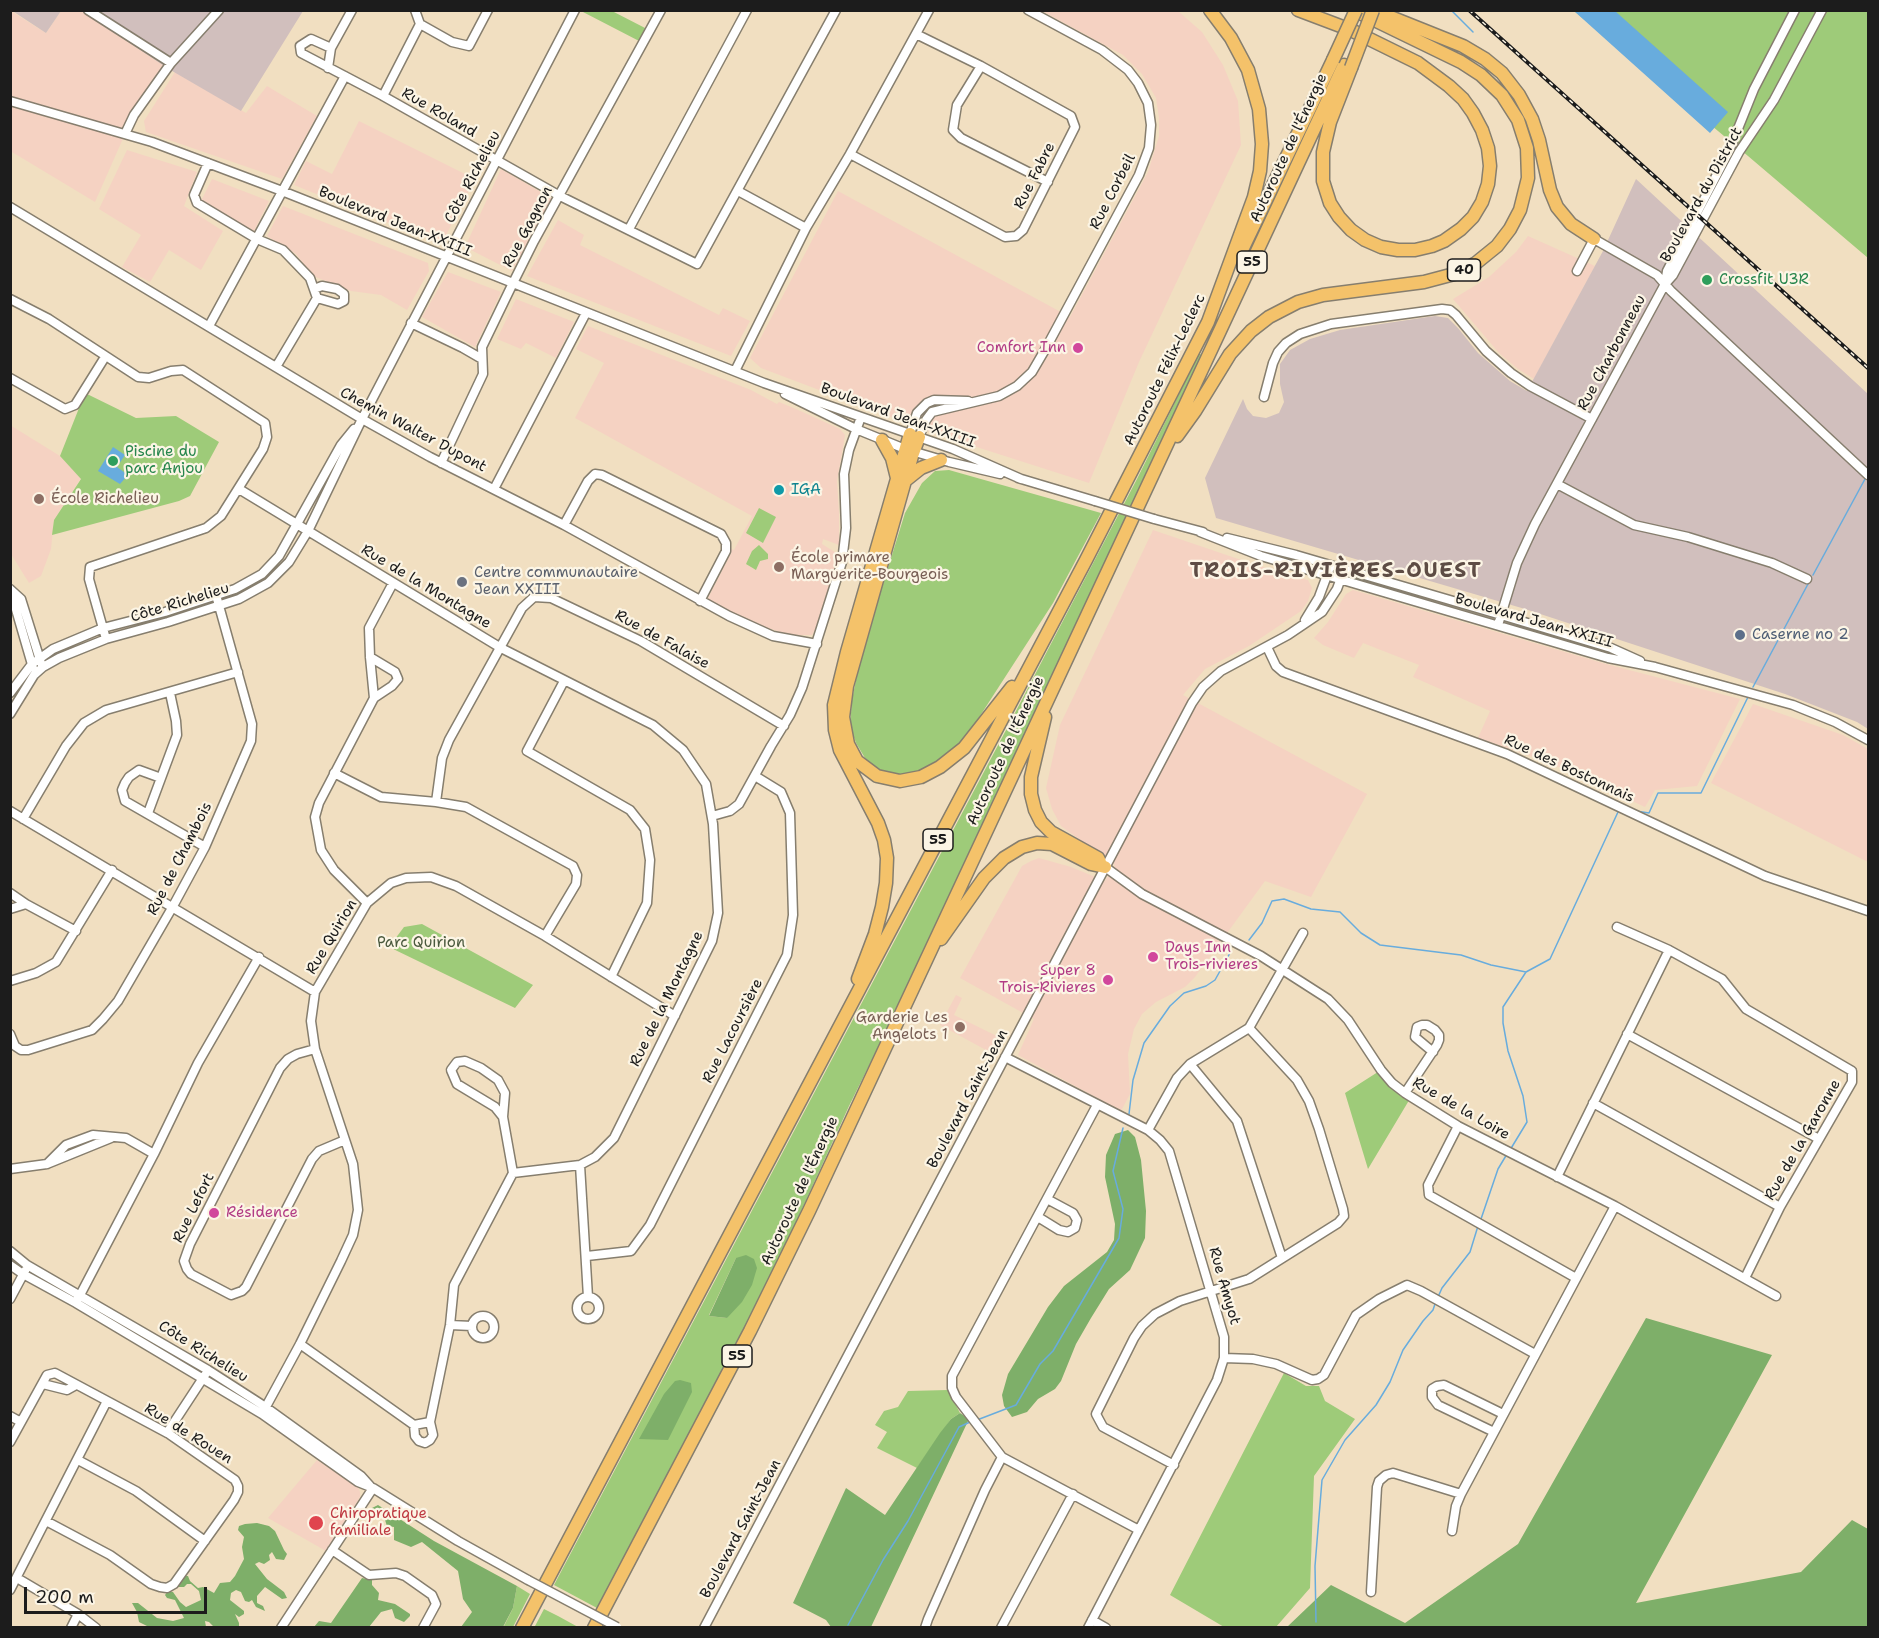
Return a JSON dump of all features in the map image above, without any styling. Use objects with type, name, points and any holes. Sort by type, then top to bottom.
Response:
[{"type":"highway","name":"Autoroute Félix-Leclerc","points":[[1030,665],[1208,322],[1252,204],[1262,144],[1258,102],[1248,70],[1234,44],[1210,10]]},
{"type":"highway","points":[[1298,10],[1345,27],[1412,60],[1444,81],[1463,99],[1473,113],[1488,148],[1490,166],[1488,184],[1482,202],[1473,217],[1444,241],[1415,250],[1398,250],[1370,242],[1355,233],[1333,208],[1323,181],[1323,152],[1343,64],[1371,10],[1469,49],[1502,73],[1516,90],[1530,114],[1539,140],[1550,190],[1557,207],[1571,224],[1594,239]]},
{"type":"highway","name":"Autoroute de l'Énergie","points":[[594,1628],[750,1331],[809,1211],[1343,64],[1355,10]]},
{"type":"highway","name":"40","points":[[1160,459],[1195,411],[1230,354],[1264,320],[1298,302],[1323,295],[1424,282],[1458,273],[1476,263],[1497,246],[1510,229],[1520,210],[1527,184],[1528,154],[1518,120],[1502,95],[1485,79],[1461,62],[1355,10]]},
{"type":"highway","name":"Autoroute de l'Énergie","points":[[1208,322],[1343,64]]},
{"type":"highway","points":[[845,1015],[879,921],[886,889],[887,863],[885,844],[879,827],[846,765],[839,746],[834,720],[835,700],[844,662],[915,435]]},
{"type":"highway","points":[[882,440],[901,479],[845,693],[844,729],[854,757],[872,773],[889,780],[910,780],[934,771],[964,748],[1030,665]]},
{"type":"highway","points":[[901,479],[940,460]]},
{"type":"highway","name":"Autoroute de l'Énergie","points":[[522,1628],[1030,665]]},
{"type":"highway","points":[[1049,695],[1032,772],[1031,790],[1034,807],[1041,822],[1048,829],[1098,858],[1105,867]]},
{"type":"highway","points":[[922,967],[980,882],[1000,861],[1017,849],[1034,843],[1050,843],[1093,865],[1105,867]]},
{"type":"street","points":[[88,10],[171,63]]},
{"type":"street","points":[[125,135],[134,115],[171,63],[219,10]]},
{"type":"street","points":[[328,68],[331,48],[352,10]]},
{"type":"street","points":[[415,10],[420,24],[452,42],[469,46],[488,10]]},
{"type":"street","name":"Côte Richelieu","points":[[10,714],[34,675],[59,658],[106,639],[239,599],[268,583],[289,562],[308,531],[411,323],[575,10]]},
{"type":"street","name":"Rue Gagnon","points":[[441,463],[483,374],[482,347],[513,283],[661,10]]},
{"type":"street","points":[[630,229],[747,10]]},
{"type":"street","points":[[806,228],[738,191],[836,10]]},
{"type":"street","points":[[735,371],[806,228],[850,154],[929,10]]},
{"type":"street","name":"Rue Corbeil","points":[[915,435],[917,413],[928,402],[945,400],[980,402],[1012,390],[1027,378],[1039,362],[1142,169],[1150,141],[1151,121],[1148,103],[1138,83],[1128,70],[1102,50],[1028,10]]},
{"type":"street","name":"Boulevard du District","points":[[1665,284],[1666,271],[1729,151],[1753,91],[1796,10]]},
{"type":"street","name":"Boulevard du District","points":[[1665,284],[1673,275],[1742,148],[1774,100],[1822,10]]},
{"type":"street","points":[[383,96],[420,24]]},
{"type":"street","name":"Rue Fabre","points":[[850,154],[1005,237],[1016,236],[1023,230],[1075,127],[1071,116],[981,66],[916,34]]},
{"type":"street","name":"Rue Roland","points":[[331,48],[311,39],[300,46],[301,53],[383,96],[560,196],[697,264],[738,191]]},
{"type":"street","points":[[981,66],[957,105],[953,130],[962,138],[1048,182]]},
{"type":"street","points":[[209,326],[345,76]]},
{"type":"street","name":"Boulevard Jean-XXIII","points":[[10,101],[152,142],[282,191],[764,383],[953,449],[1021,479]]},
{"type":"street","points":[[208,163],[194,195],[197,203],[257,239],[283,250],[310,278],[315,293],[276,367]]},
{"type":"street","name":"Chemin Walter Dupont","points":[[10,207],[362,419],[441,463],[564,525],[700,601],[773,636],[817,644]]},
{"type":"street","points":[[1577,272],[1594,239],[1654,273],[1665,284]]},
{"type":"street","name":"Rue Charbonneau","points":[[1498,625],[1521,552],[1665,284],[1869,475]]},
{"type":"street","points":[[10,299],[49,319],[138,377],[149,378],[183,370],[265,423],[267,437],[263,449],[221,516],[206,528],[90,567],[89,579],[106,639]]},
{"type":"street","points":[[1264,397],[1278,352],[1286,343],[1300,334],[1331,324],[1442,309],[1456,315],[1486,351],[1516,377],[1592,419]]},
{"type":"street","points":[[494,489],[586,313]]},
{"type":"street","points":[[411,323],[482,358]]},
{"type":"street","points":[[10,378],[65,409],[75,405],[105,357]]},
{"type":"street","name":"Boulevard Jean-XXIII","points":[[764,383],[856,429],[940,460],[1021,479],[1200,532],[1263,546],[1611,648],[1655,667]]},
{"type":"street","points":[[712,816],[730,812],[735,808],[797,700],[835,590],[844,553],[846,528],[844,474],[849,450],[861,417]]},
{"type":"street","name":"Côte Richelieu","points":[[10,693],[32,664],[53,649],[103,628],[234,589],[262,574],[279,556],[341,445],[362,419]]},
{"type":"street","points":[[564,525],[588,481],[596,474],[603,475],[721,534],[726,543],[726,551],[700,601]]},
{"type":"street","points":[[1557,484],[1634,525],[1688,537],[1772,563],[1807,579]]},
{"type":"street","name":"Rue de la Montagne","points":[[239,489],[501,648],[653,725],[683,750],[706,784],[712,816],[718,913],[712,941],[675,1016],[614,1138],[595,1157],[580,1165],[513,1173]]},
{"type":"street","name":"Boulevard Jean-XXIII","points":[[1200,532],[1261,556],[1608,658],[1655,667],[1793,705],[1869,740]]},
{"type":"street","name":"Boulevard Saint-Jean","points":[[1302,626],[1315,606],[1330,566]]},
{"type":"street","name":"Boulevard Saint-Jean","points":[[704,1628],[1198,694],[1221,671],[1288,635],[1322,612],[1333,597],[1344,570]]},
{"type":"street","points":[[374,698],[369,628],[393,583]]},
{"type":"street","points":[[11,590],[21,599],[43,667]]},
{"type":"street","points":[[11,590],[34,675]]},
{"type":"street","name":"Rue de Chambois","points":[[10,1034],[15,1046],[21,1050],[28,1050],[92,1030],[118,1001],[205,847],[250,741],[252,724],[216,595]]},
{"type":"street","name":"Rue de Falaise","points":[[436,802],[442,758],[449,740],[522,608],[534,597],[551,598],[640,641],[784,726]]},
{"type":"street","name":"Rue des Bostonnais","points":[[1267,646],[1276,666],[1283,672],[1506,754],[1765,876],[1869,911]]},
{"type":"street","points":[[366,903],[334,870],[321,850],[315,817],[319,803],[374,698],[398,679],[395,672],[370,657]]},
{"type":"street","points":[[23,819],[66,747],[84,723],[106,710],[238,672]]},
{"type":"street","points":[[564,681],[526,751],[630,810],[645,829],[650,860],[647,903],[611,977]]},
{"type":"street","points":[[148,813],[177,735],[170,693]]},
{"type":"street","points":[[161,778],[139,770],[129,777],[122,790],[125,801],[205,847]]},
{"type":"street","points":[[334,773],[381,797],[466,807],[573,866],[577,875],[576,884],[545,936]]},
{"type":"street","name":"Rue Lacoursière","points":[[587,1256],[631,1251],[650,1225],[786,955],[793,915],[790,813],[781,792],[754,777]]},
{"type":"street","points":[[10,811],[315,992]]},
{"type":"street","name":"Rue de la Loire","points":[[1105,867],[1142,894],[1283,969],[1328,999],[1348,1020],[1381,1070],[1405,1093],[1458,1126],[1615,1206],[1776,1296]]},
{"type":"street","points":[[10,981],[36,973],[56,962],[112,870]]},
{"type":"street","name":"Rue Quirion","points":[[263,1410],[300,1344],[353,1234],[358,1209],[353,1164],[315,1049],[311,1021],[315,992],[366,903],[391,883],[406,878],[431,877],[456,886],[545,936],[675,1016]]},
{"type":"street","points":[[10,893],[76,931]]},
{"type":"street","points":[[10,909],[26,904]]},
{"type":"street","name":"Rue de la Garonne","points":[[1617,927],[1669,950],[1722,979],[1746,1009],[1852,1071],[1852,1082],[1780,1207],[1745,1278]]},
{"type":"street","points":[[1148,1130],[1177,1078],[1190,1064],[1250,1028],[1303,933]]},
{"type":"street","points":[[1557,1177],[1669,950]]},
{"type":"street","points":[[78,1299],[154,1154],[198,1063],[259,957]]},
{"type":"street","points":[[1174,1465],[1103,1427],[1096,1414],[1142,1326],[1155,1314],[1180,1301],[1249,1279],[1338,1223],[1344,1216],[1344,1209],[1309,1101],[1297,1080],[1250,1028]]},
{"type":"street","points":[[1628,1034],[1820,1139]]},
{"type":"street","name":"Rue Lefort","points":[[315,1049],[297,1054],[288,1059],[280,1068],[190,1244],[184,1261],[191,1274],[231,1295],[242,1291],[312,1159],[319,1151],[345,1140]]},
{"type":"street","points":[[1405,1093],[1433,1052]]},
{"type":"street","name":"Rue Amyot","points":[[1005,1057],[1148,1130],[1160,1140],[1168,1151],[1224,1337],[1224,1358],[1217,1380],[1090,1624]]},
{"type":"street","points":[[300,1344],[414,1425],[417,1439],[425,1443],[430,1440],[433,1435],[430,1422],[450,1325],[454,1285],[513,1173],[503,1117],[505,1093],[498,1080],[473,1064],[465,1061],[456,1062],[451,1070],[457,1084],[495,1107],[503,1117]]},
{"type":"street","points":[[1190,1064],[1237,1121],[1282,1258]]},
{"type":"street","points":[[1593,1103],[1780,1207]]},
{"type":"street","points":[[1097,1105],[952,1376],[951,1388],[1002,1457],[1139,1530]]},
{"type":"street","points":[[1458,1126],[1428,1185],[1429,1195],[1576,1278]]},
{"type":"street","points":[[10,1169],[47,1164],[114,1137],[126,1138],[154,1154]]},
{"type":"street","points":[[580,1165],[588,1297]]},
{"type":"street","points":[[1038,1217],[1059,1230],[1068,1232],[1075,1228],[1077,1220],[1073,1213],[1047,1199]]},
{"type":"street","points":[[1452,1531],[1456,1506],[1461,1494],[1615,1206]]},
{"type":"street","name":"Côte Richelieu","points":[[10,1251],[78,1299],[203,1379],[263,1410]]},
{"type":"street","name":"Côte Richelieu","points":[[10,1265],[23,1274],[78,1299],[208,1370],[361,1476],[373,1488],[458,1542],[617,1627]]},
{"type":"street","points":[[10,1299],[27,1265]]},
{"type":"street","points":[[1224,1358],[1252,1359],[1276,1364],[1312,1380],[1318,1379],[1324,1375],[1356,1315],[1378,1299],[1407,1285],[1535,1354]]},
{"type":"street","points":[[450,1325],[472,1326]]},
{"type":"street","points":[[167,1434],[208,1370]]},
{"type":"street","name":"Rue de Rouen","points":[[46,1521],[110,1555],[152,1584],[167,1588],[174,1584],[238,1492],[235,1480],[167,1434],[55,1373],[47,1375],[42,1384],[67,1390],[76,1385]]},
{"type":"street","points":[[10,1442],[42,1384]]},
{"type":"street","points":[[1494,1432],[1438,1405],[1432,1397],[1432,1389],[1444,1385],[1503,1414]]},
{"type":"street","points":[[10,1590],[106,1401]]},
{"type":"street","points":[[10,1416],[21,1422]]},
{"type":"street","points":[[414,1425],[430,1422]]},
{"type":"street","points":[[926,1628],[927,1619],[1002,1457]]},
{"type":"street","points":[[78,1460],[136,1491],[205,1541]]},
{"type":"street","points":[[1371,1592],[1378,1481],[1393,1473],[1461,1494]]},
{"type":"street","points":[[280,1628],[373,1488]]},
{"type":"street","points":[[1001,1628],[1073,1494]]},
{"type":"street","points":[[332,1550],[369,1575],[396,1573],[405,1576],[432,1595],[436,1604],[423,1628]]},
{"type":"street","points":[[17,1578],[78,1614],[96,1628]]},
{"type":"street","points":[[71,1628],[78,1614]]},
{"type":"street","points":[[1090,1624],[1106,1628]]},
{"type":"shaded area","points":[[11,10],[61,10],[61,11],[46,33]]},
{"type":"shaded area","points":[[11,11],[46,33],[61,11],[82,11],[167,68],[125,134],[95,202],[11,153]]},
{"type":"shaded area","points":[[82,11],[303,11],[241,111],[167,68]]},
{"type":"shaded area","points":[[1042,11],[1178,11],[1202,32],[1223,65],[1238,101],[1241,145],[1139,362],[1089,483],[933,433],[761,368],[750,358],[838,191],[1070,317],[1148,172],[1159,136],[1159,118],[1156,98],[1142,74],[1123,55]]},
{"type":"shaded area","points":[[175,72],[246,113],[267,86],[317,116],[282,179],[146,132],[144,121]]},
{"type":"shaded area","points":[[359,121],[475,179],[444,239],[438,243],[294,185],[306,161],[332,174]]},
{"type":"shaded area","points":[[127,150],[197,172],[184,206],[223,231],[201,270],[169,250],[150,282],[122,267],[141,235],[99,209]]},
{"type":"shaded area","points":[[501,169],[553,199],[512,271],[465,247]]},
{"type":"shaded area","points":[[212,179],[269,201],[254,231],[201,201]]},
{"type":"shaded area","points":[[1636,179],[1868,394],[1868,729],[1857,722],[1785,694],[1525,609],[1216,518],[1205,478],[1243,399],[1253,416],[1266,418],[1279,413],[1284,402],[1280,384],[1280,364],[1290,350],[1310,339],[1340,330],[1435,316],[1448,318],[1478,353],[1510,381],[1527,391],[1603,251]]},
{"type":"shaded area","points":[[283,206],[428,263],[429,271],[407,310],[381,295],[351,291],[313,276],[296,254],[267,236]]},
{"type":"shaded area","points":[[558,220],[584,235],[580,245],[719,315],[723,308],[750,321],[731,356],[527,276]]},
{"type":"shaded area","points":[[1528,236],[1595,266],[1534,379],[1499,353],[1453,299],[1489,277],[1516,252]]},
{"type":"shaded area","points":[[448,272],[501,292],[475,347],[422,317]]},
{"type":"shaded area","points":[[516,299],[574,322],[556,358],[526,343],[521,349],[497,339]]},
{"type":"shaded area","points":[[588,326],[751,390],[777,404],[779,402],[796,409],[840,429],[845,435],[837,481],[839,545],[823,539],[822,544],[838,554],[828,592],[812,635],[790,635],[765,627],[764,629],[707,600],[731,549],[734,550],[752,516],[575,418],[604,363],[576,349]]},
{"type":"shaded area","name":"École Richelieu","points":[[10,425],[60,456],[81,478],[54,520],[51,549],[41,576],[29,583],[11,554]]},
{"type":"shaded area","points":[[1153,530],[1308,580],[1312,588],[1308,601],[1301,611],[1249,646],[1205,669],[1183,695],[1367,794],[1311,897],[1265,881],[1195,977],[1185,987],[1156,1002],[1142,1014],[1134,1029],[1128,1054],[1130,1094],[1121,1111],[1018,1055],[1034,1019],[960,978],[1022,866],[1039,858],[1071,867],[1105,881],[1115,865],[1061,826],[1052,809],[1046,788],[1060,725]]},
{"type":"shaded area","points":[[1353,590],[1606,664],[1740,699],[1697,786],[1655,790],[1645,807],[1548,762],[1478,738],[1490,711],[1413,677],[1419,665],[1363,643],[1354,658],[1323,645],[1314,638],[1328,622],[1346,594]]},
{"type":"shaded area","points":[[1753,704],[1843,735],[1868,749],[1868,862],[1711,783]]},
{"type":"shaded area","name":"Garderie Les Angelots 1","points":[[956,995],[962,998],[954,1015],[1005,1040],[997,1056],[940,1025]]},
{"type":"shaded area","points":[[317,1460],[358,1487],[360,1492],[360,1497],[326,1551],[268,1518]]},
{"type":"green space","points":[[584,11],[612,11],[647,29],[641,42]]},
{"type":"green space","points":[[1574,11],[1868,11],[1868,258],[1748,156]]},
{"type":"green space","points":[[1199,354],[1204,355],[901,1001],[849,1106],[771,1277],[597,1608],[554,1585],[1137,479]],"holes":[[[736,1258],[727,1318],[709,1315]]]},
{"type":"green space","points":[[85,393],[136,418],[176,416],[219,442],[190,496],[179,501],[52,535],[54,520],[81,479],[60,456]]},
{"type":"green space","points":[[949,470],[1101,513],[1053,603],[967,736],[940,761],[922,772],[902,775],[879,771],[865,758],[850,726],[852,700],[861,655],[905,513],[922,483],[935,471]]},
{"type":"green space","points":[[759,508],[776,517],[763,543],[746,533]]},
{"type":"green space","points":[[759,545],[768,554],[768,559],[760,561],[756,570],[746,564],[752,551]]},
{"type":"green space","points":[[1518,624],[1608,651],[1607,654],[1517,627]]},
{"type":"green space","name":"Parc Quirion","points":[[422,924],[533,985],[515,1008],[389,947],[404,927]]},
{"type":"green space","points":[[1381,1070],[1411,1097],[1368,1169],[1345,1093]]},
{"type":"green space","points":[[1128,1130],[1135,1137],[1141,1160],[1146,1211],[1145,1238],[1130,1270],[1109,1289],[1091,1318],[1076,1344],[1061,1381],[1055,1389],[1038,1399],[1027,1412],[1012,1417],[1004,1406],[1002,1395],[1008,1374],[1048,1307],[1064,1286],[1107,1252],[1114,1240],[1115,1224],[1105,1177],[1106,1155],[1115,1134]]},
{"type":"green space","points":[[746,1255],[754,1259],[757,1268],[752,1285],[742,1302],[727,1318],[709,1316],[736,1258]]},
{"type":"green space","points":[[1646,1318],[1772,1355],[1636,1603],[1801,1572],[1852,1520],[1868,1529],[1868,1627],[1287,1627],[1331,1585],[1405,1623],[1518,1544]]},
{"type":"green space","points":[[1284,1373],[1306,1386],[1319,1386],[1325,1401],[1355,1419],[1314,1476],[1310,1588],[1276,1627],[1224,1627],[1170,1595]]},
{"type":"green space","points":[[675,1381],[691,1383],[692,1392],[668,1440],[639,1439],[664,1394]]},
{"type":"green space","points":[[948,1390],[960,1413],[951,1419],[917,1468],[877,1448],[887,1432],[875,1425],[884,1411],[898,1407],[908,1391]]},
{"type":"green space","points":[[960,1413],[969,1419],[871,1627],[831,1627],[826,1620],[793,1603],[846,1488],[885,1515],[940,1433],[951,1419]]},
{"type":"green space","points":[[378,1505],[434,1541],[517,1586],[513,1608],[503,1627],[461,1627],[472,1612],[463,1599],[458,1571],[422,1542],[411,1547],[394,1540],[394,1527],[387,1526],[384,1517],[373,1511],[372,1508]]},
{"type":"green space","points":[[257,1523],[269,1526],[275,1531],[287,1554],[284,1560],[276,1559],[272,1552],[269,1555],[270,1560],[264,1564],[259,1562],[255,1564],[267,1579],[284,1592],[287,1598],[282,1599],[265,1587],[257,1596],[257,1603],[263,1606],[265,1611],[256,1607],[252,1600],[245,1601],[241,1592],[236,1590],[231,1593],[230,1600],[244,1611],[244,1614],[239,1617],[235,1614],[239,1627],[214,1627],[205,1621],[206,1627],[151,1628],[139,1622],[132,1603],[138,1603],[157,1618],[173,1621],[184,1618],[175,1600],[165,1595],[168,1591],[173,1592],[186,1607],[201,1600],[199,1591],[191,1584],[178,1587],[178,1582],[184,1576],[188,1576],[198,1588],[203,1587],[214,1593],[220,1583],[230,1582],[244,1559],[242,1547],[244,1537],[238,1530],[239,1526]]},
{"type":"green space","points":[[362,1578],[372,1580],[372,1585],[379,1593],[378,1600],[395,1604],[410,1616],[404,1622],[395,1618],[392,1609],[381,1612],[369,1627],[314,1627],[319,1621],[331,1623]]},
{"type":"green space","points":[[517,1586],[530,1594],[513,1627],[503,1628],[513,1608]]},
{"type":"green space","points":[[544,1609],[558,1616],[578,1627],[534,1628]]},
{"type":"water","points":[[1574,11],[1615,11],[1728,112],[1710,133]]},
{"type":"water","name":"Piscine du parc Anjou","points":[[113,447],[125,455],[117,467],[128,475],[120,484],[98,471]]},
{"type":"waterway","points":[[1451,10],[1473,32]]},
{"type":"waterway","points":[[1813,575],[1865,479]]},
{"type":"waterway","points":[[1753,687],[1808,584]]},
{"type":"waterway","points":[[1636,811],[1649,813],[1658,793],[1701,793],[1748,697]]},
{"type":"waterway","points":[[1510,1150],[1527,1122],[1523,1096],[1508,1051],[1503,1023],[1503,1007],[1526,972],[1550,959],[1618,812]]},
{"type":"waterway","points":[[1249,940],[1262,923],[1272,901],[1284,899],[1311,909],[1340,912],[1361,933],[1380,945],[1461,955],[1491,965],[1526,972]]},
{"type":"waterway","points":[[1129,1114],[1133,1080],[1144,1043],[1170,1006],[1184,993],[1206,986],[1215,980],[1230,953]]},
{"type":"waterway","points":[[977,1420],[1016,1405],[1040,1364],[1053,1351],[1119,1238],[1123,1209],[1113,1171],[1123,1128]]},
{"type":"waterway","points":[[1481,1219],[1498,1169],[1507,1154]]},
{"type":"waterway","points":[[1438,1297],[1442,1288],[1470,1252],[1478,1226]]},
{"type":"waterway","points":[[1316,1622],[1315,1566],[1322,1480],[1345,1440],[1376,1405],[1390,1382],[1403,1350],[1435,1304]]},
{"type":"waterway","points":[[848,1625],[959,1427],[970,1422]]},
{"type":"railway","points":[[1469,10],[1868,368]]},
{"type":"place","name":"Crossfit U3R","points":[[1707,280]]},
{"type":"place","name":"Comfort Inn","points":[[1078,348]]},
{"type":"place","name":"Piscine du parc Anjou","points":[[113,461]]},
{"type":"place","name":"IGA","points":[[779,490]]},
{"type":"place","name":"École Richelieu","points":[[39,499]]},
{"type":"place","name":"École primare Marguerite-Bourgeois","points":[[779,567]]},
{"type":"place","name":"Centre communautaire Jean XXIII","points":[[462,582]]},
{"type":"place","name":"Caserne no 2","points":[[1740,635]]},
{"type":"place","name":"Days Inn Trois-rivieres","points":[[1153,957]]},
{"type":"place","name":"Super 8 Trois-Rivieres","points":[[1108,980]]},
{"type":"place","name":"Garderie Les Angelots 1","points":[[960,1027]]},
{"type":"place","name":"Résidence","points":[[214,1213]]},
{"type":"place","name":"Chiropratique familiale","points":[[316,1523]]},
{"type":"district","name":"TROIS-RIVIÈRES-OUEST","points":[[1336,572]]}]
